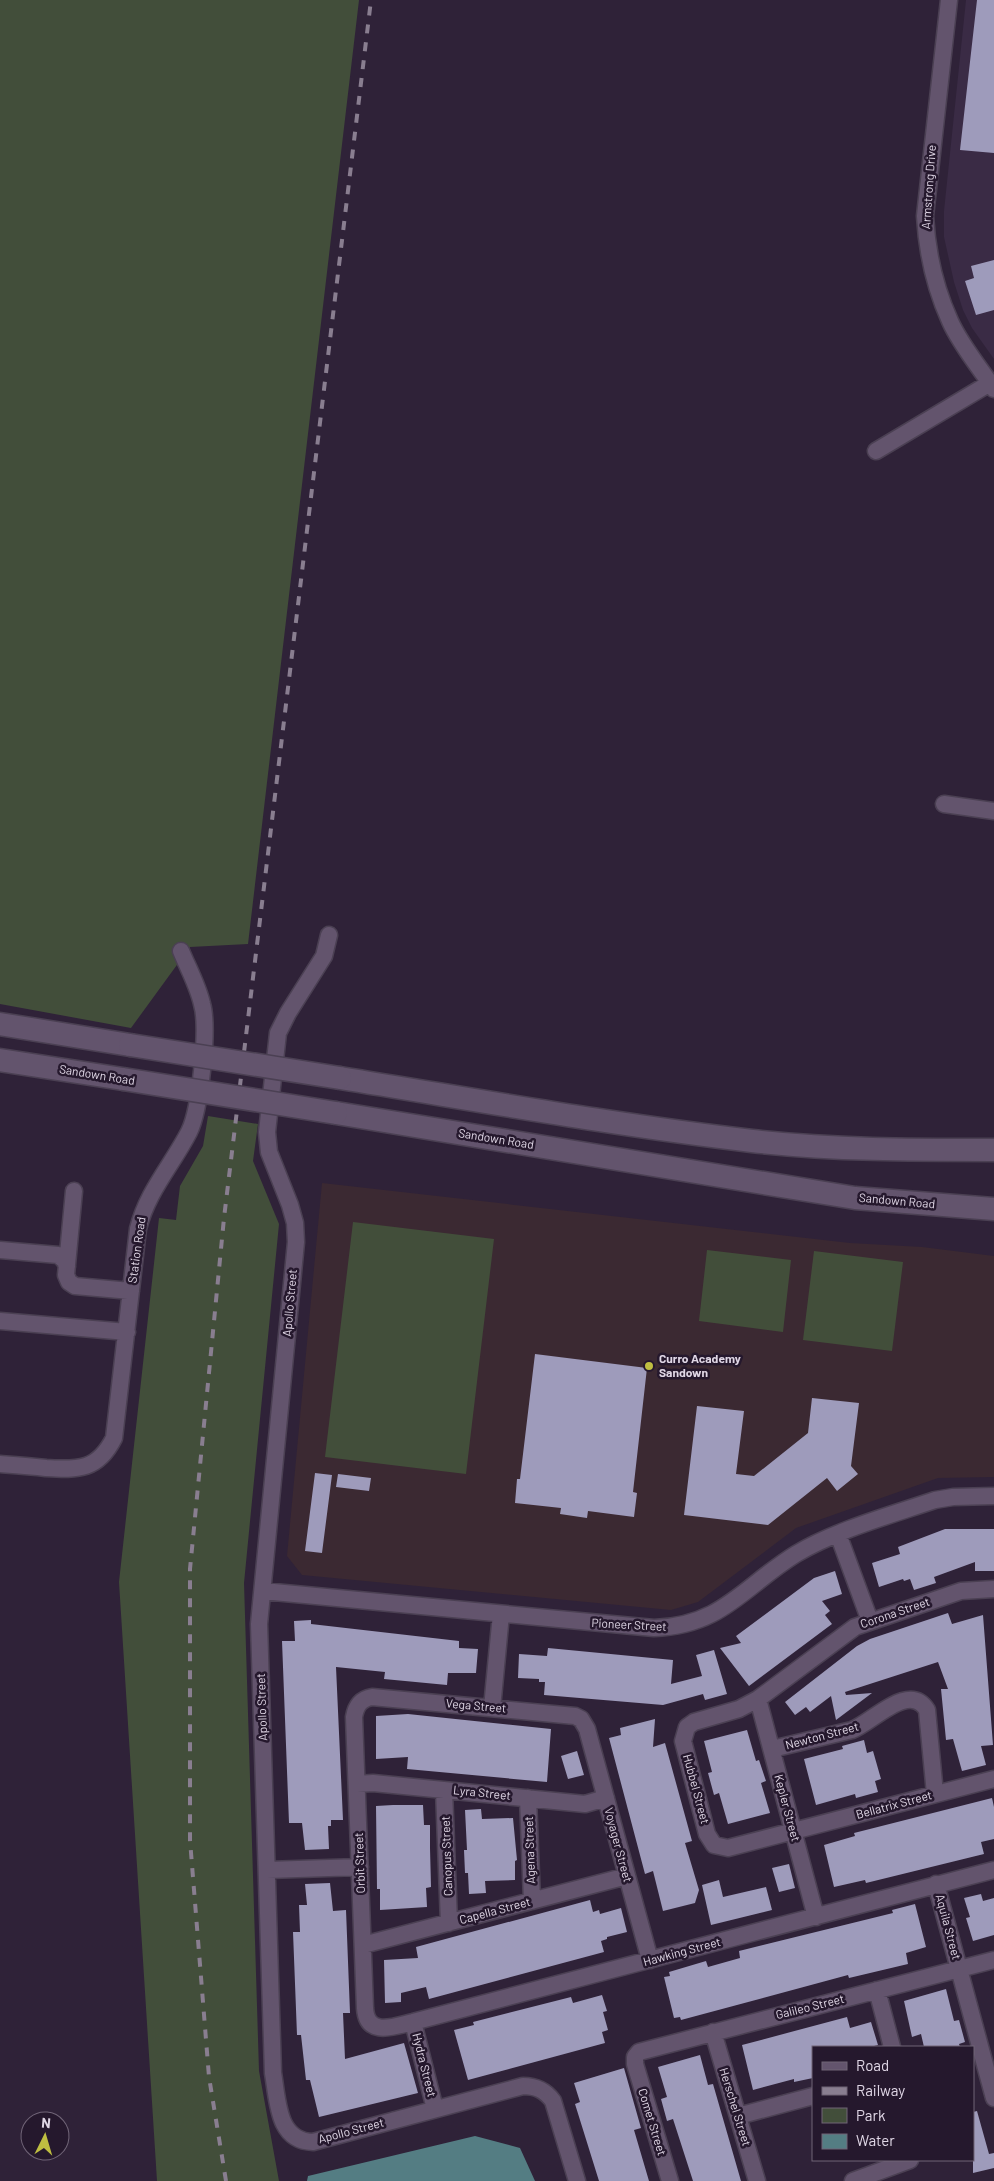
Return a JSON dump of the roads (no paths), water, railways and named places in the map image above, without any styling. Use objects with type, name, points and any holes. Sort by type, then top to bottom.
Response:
[{"type":"main road","points":[[0,1024],[666,1130],[754,1141],[860,1148],[994,1150]]},
{"type":"main road","name":"Sandown Road","points":[[0,1060],[855,1198],[926,1205],[994,1208]]},
{"type":"street","name":"Armstrong Drive","points":[[949,0],[924,216],[926,239],[931,267],[950,322],[992,386]]},
{"type":"street","points":[[876,451],[992,386]]},
{"type":"street","points":[[944,804],[994,811]]},
{"type":"street","name":"Apollo Street","points":[[329,935],[324,956],[288,1013],[278,1033],[267,1132],[269,1152],[290,1205],[296,1242],[259,1624],[273,2073],[285,2127],[293,2137],[299,2140],[314,2142],[524,2086],[538,2088],[552,2101],[577,2181]]},
{"type":"street","name":"Station Road","points":[[0,1464],[72,1470],[93,1463],[103,1456],[114,1438],[138,1229],[142,1210],[188,1133],[195,1113],[205,1023],[202,1004],[181,951]]},
{"type":"street","points":[[74,1191],[67,1279],[75,1286],[131,1291]]},
{"type":"street","points":[[0,1250],[58,1256],[64,1260],[67,1266]]},
{"type":"street","points":[[0,1321],[127,1332]]},
{"type":"street","name":"Pioneer Street","points":[[263,1591],[654,1628],[680,1626],[715,1614],[796,1554],[838,1534],[935,1500],[952,1497],[994,1496]]},
{"type":"street","points":[[838,1534],[870,1621]]},
{"type":"street","name":"Corona Street","points":[[758,1699],[855,1627],[961,1591],[994,1589]]},
{"type":"street","points":[[492,1708],[501,1614]]},
{"type":"street","name":"Vega Street","points":[[360,1702],[372,1697],[575,1716],[581,1719],[587,1729]]},
{"type":"street","name":"Kepler Street","points":[[758,1699],[816,1917]]},
{"type":"street","name":"Hubbel Street","points":[[758,1699],[738,1709],[694,1722],[687,1727],[684,1733],[683,1741],[707,1834],[714,1846],[728,1848],[793,1831]]},
{"type":"street","name":"Newton Street","points":[[772,1749],[852,1730],[863,1726],[898,1702],[914,1700],[924,1705],[927,1710],[935,1794]]},
{"type":"street","name":"Orbit Street","points":[[360,1702],[354,1717],[366,2014],[371,2024]]},
{"type":"street","name":"Voyager Street","points":[[587,1729],[650,1960]]},
{"type":"street","name":"Bellatrix Street","points":[[793,1831],[994,1779]]},
{"type":"street","name":"Lyra Street","points":[[357,1784],[373,1783],[585,1804],[606,1798]]},
{"type":"street","name":"Canopus Street","points":[[444,1790],[449,1923]]},
{"type":"street","name":"Agena Street","points":[[528,1798],[532,1901]]},
{"type":"street","points":[[267,1870],[360,1867]]},
{"type":"street","name":"Hawking Street","points":[[371,2024],[385,2028],[413,2022],[994,1870]]},
{"type":"street","name":"Capella Street","points":[[363,1945],[627,1876]]},
{"type":"street","name":"Aquila Street","points":[[936,1884],[994,2098]]},
{"type":"street","name":"Galileo Street","points":[[635,2064],[635,2057],[642,2050],[994,1960]]},
{"type":"street","points":[[877,1990],[892,2046]]},
{"type":"street","name":"Hydra Street","points":[[413,2022],[436,2109]]},
{"type":"street","name":"Herschel Street","points":[[713,2032],[757,2181]]},
{"type":"street","name":"Comet Street","points":[[635,2064],[670,2181]]},
{"type":"street","points":[[738,2116],[812,2096]]},
{"type":"street","points":[[853,2181],[907,2161]]},
{"type":"water","points":[[475,2136],[520,2148],[535,2181],[307,2181],[308,2176]]},
{"type":"railway","points":[[226,2181],[209,2077],[190,1840],[190,1569],[224,1218],[371,0]]},
{"type":"place","name":"Curro Academy Sandown","points":[[649,1366]]}]
